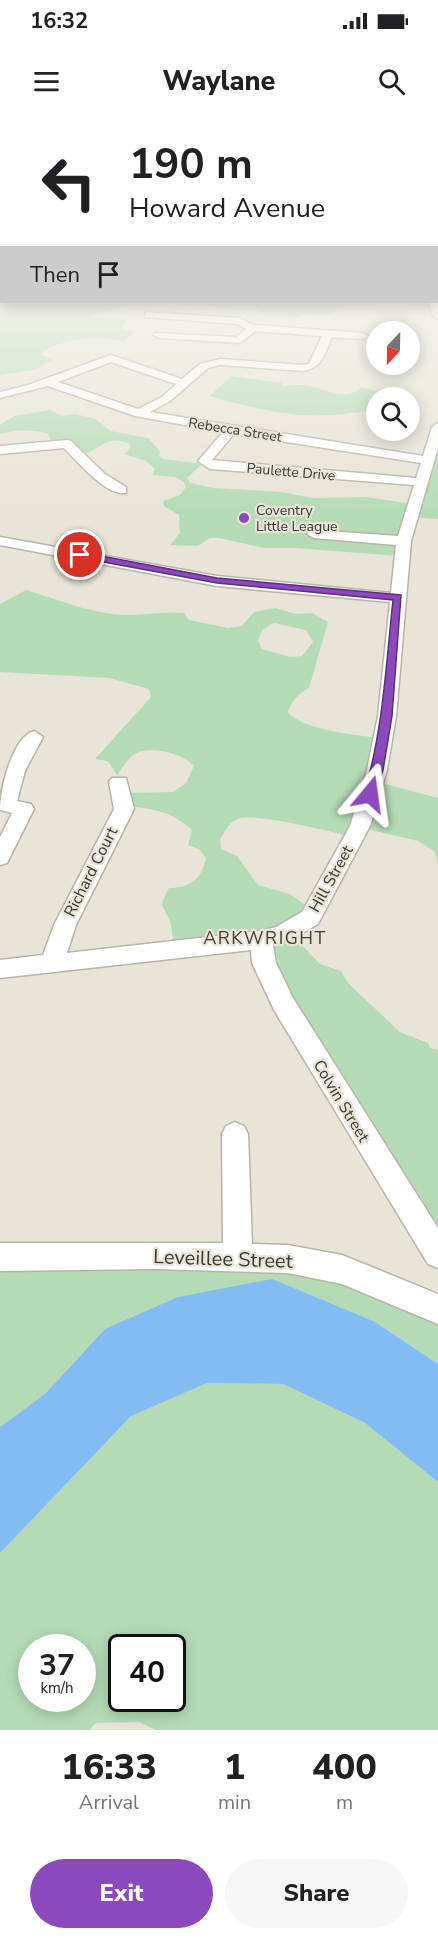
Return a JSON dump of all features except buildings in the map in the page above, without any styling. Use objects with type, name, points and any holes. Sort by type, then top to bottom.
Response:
[{"type":"street","points":[[0,395],[17,393],[103,361]]},
{"type":"street","points":[[120,361],[183,383]]},
{"type":"street","points":[[139,413],[166,399],[204,366],[214,362],[309,367],[317,361]]},
{"type":"street","name":"Rebecca Street","points":[[48,382],[139,413],[231,430],[426,460]]},
{"type":"street","name":"Hill Street","points":[[0,969],[261,940],[284,933],[310,918],[360,825],[377,770],[387,716],[404,541],[426,460],[438,427]]},
{"type":"street","name":"Paulette Drive","points":[[231,430],[204,461],[210,465],[420,482]]},
{"type":"street","points":[[0,450],[67,444],[100,477],[121,490]]},
{"type":"street","points":[[314,534],[404,541]]},
{"type":"street","points":[[0,541],[217,581],[398,597]]},
{"type":"street","points":[[0,858],[24,809],[6,805],[15,771],[34,737]]},
{"type":"street","name":"Richard Court","points":[[52,963],[65,925],[124,809],[119,782]]},
{"type":"street","name":"Colvin Street","points":[[261,940],[264,963],[283,1003],[321,1069],[438,1254]]},
{"type":"street","points":[[236,1134],[238,1257]]},
{"type":"street","name":"Leveillee Street","points":[[0,1257],[288,1259],[342,1270],[438,1310]]},
{"type":"green space","points":[[0,361],[50,361],[34,370],[0,375]]},
{"type":"green space","points":[[232,376],[282,383],[281,386],[311,386],[343,394],[350,394],[361,387],[366,388],[366,410],[330,415],[290,414],[209,396]]},
{"type":"green space","points":[[50,410],[62,416],[75,414],[95,419],[111,431],[148,438],[160,451],[159,456],[163,459],[202,464],[187,478],[190,483],[214,488],[282,492],[312,498],[366,497],[413,504],[438,437],[438,519],[411,517],[400,556],[295,548],[264,548],[219,538],[210,538],[198,546],[170,545],[180,533],[179,515],[164,506],[163,501],[180,495],[186,487],[184,482],[175,477],[152,475],[155,469],[146,461],[124,454],[131,447],[129,443],[109,441],[81,454],[56,445],[48,434],[43,432],[24,431],[0,434],[0,425],[14,416]]},
{"type":"green space","points":[[26,590],[101,612],[127,615],[184,613],[189,620],[228,628],[242,626],[254,612],[275,608],[296,614],[312,613],[328,622],[309,688],[290,705],[288,713],[318,728],[380,738],[374,781],[438,798],[438,865],[435,852],[418,841],[359,827],[354,837],[260,818],[238,819],[232,822],[220,839],[221,849],[237,856],[258,885],[290,894],[311,909],[289,932],[320,964],[341,971],[348,983],[400,1032],[428,1043],[430,1048],[438,1050],[438,1258],[260,945],[174,948],[171,926],[162,902],[169,888],[189,884],[198,877],[206,858],[200,850],[188,845],[192,830],[177,819],[161,812],[127,806],[121,793],[173,792],[186,783],[194,766],[174,754],[155,750],[146,751],[132,756],[117,775],[108,761],[95,759],[151,697],[149,689],[109,678],[0,672],[0,604]],"holes":[[[274,623],[306,630],[313,642],[302,656],[290,657],[262,649],[258,641],[262,630]]]},
{"type":"green space","points":[[0,1259],[290,1261],[438,1313],[438,1364],[375,1322],[105,1329],[45,1394],[0,1427]]},
{"type":"green space","points":[[207,1383],[283,1384],[365,1423],[438,1482],[438,1730],[156,1730],[139,1722],[96,1723],[89,1730],[0,1730],[0,1553],[131,1415]]},
{"type":"water","points":[[272,1279],[375,1322],[438,1364],[438,1482],[365,1423],[283,1384],[207,1383],[131,1416],[0,1553],[0,1427],[45,1394],[105,1329],[178,1297]]},
{"type":"place","name":"Coventry Little League","points":[[244,518]]},
{"type":"district","name":"ARKWRIGHT","points":[[265,938]]},
{"type":"route","points":[[80,555],[217,581],[398,597],[387,716],[370,794]]}]
